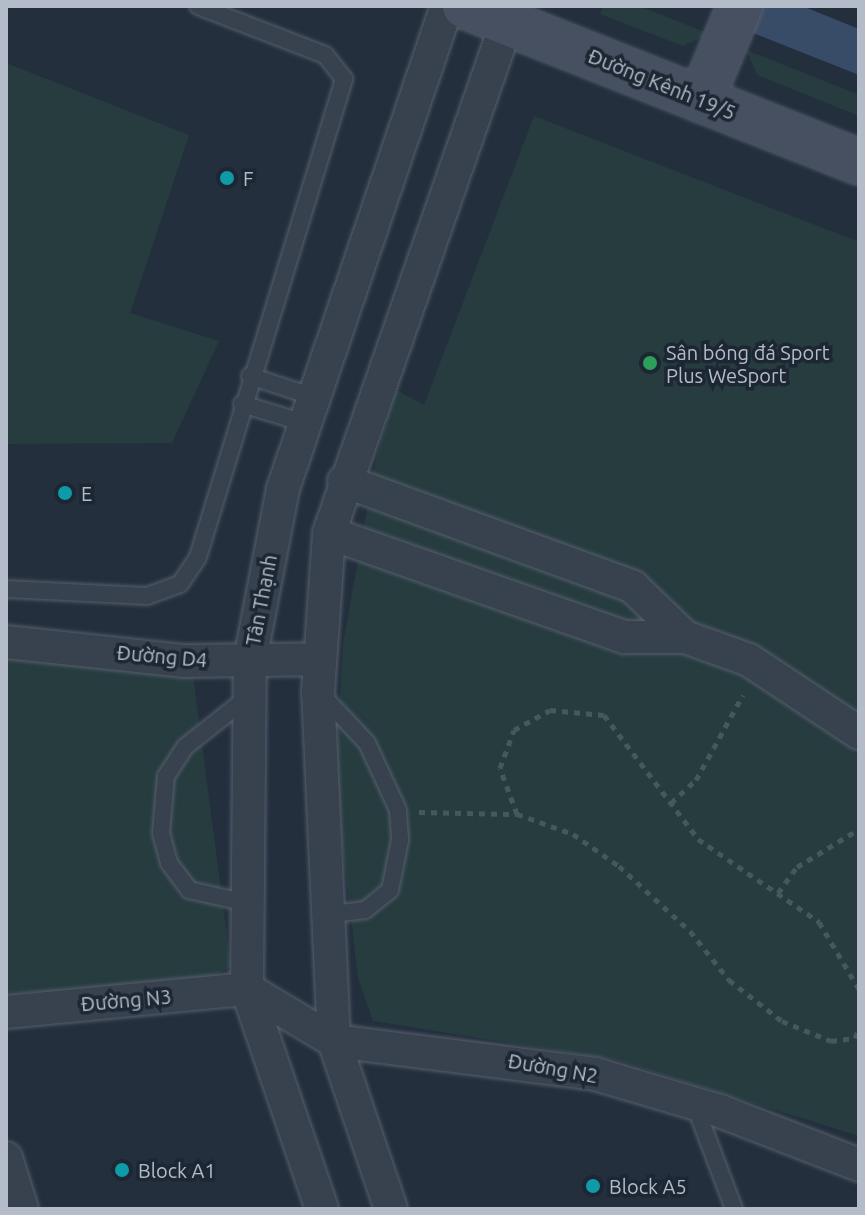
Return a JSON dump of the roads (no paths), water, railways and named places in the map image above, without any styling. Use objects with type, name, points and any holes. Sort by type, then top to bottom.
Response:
[{"type":"street","name":"Tân Thạnh","points":[[322,1209],[247,989],[252,904],[250,660],[283,489],[447,6]]},
{"type":"street","name":"Đường Kênh 19/5","points":[[465,6],[859,162]]},
{"type":"street","points":[[701,100],[736,15]]},
{"type":"street","points":[[391,1209],[334,1041],[324,915],[318,692],[329,533],[344,481],[507,22]]},
{"type":"street","points":[[344,481],[633,587],[685,637]]},
{"type":"street","points":[[329,533],[625,637],[685,637],[757,665],[859,733]]},
{"type":"street","name":"Đường D4","points":[[6,642],[183,661],[319,659]]},
{"type":"street","name":"Đường N3","points":[[6,1012],[247,989]]},
{"type":"street","name":"Đường N2","points":[[247,989],[334,1041],[581,1071],[694,1103],[859,1165]]},
{"type":"street","points":[[6,1158],[22,1209]]},
{"type":"lane","points":[[6,589],[147,596],[180,584],[198,557],[250,376],[344,79],[325,55],[198,6]]},
{"type":"lane","points":[[250,376],[310,410]]},
{"type":"lane","points":[[242,404],[310,410]]},
{"type":"lane","points":[[318,692],[367,743],[398,810],[399,869],[390,890],[365,910],[324,915]]},
{"type":"lane","points":[[250,696],[185,747],[166,776],[161,833],[169,863],[189,890],[252,904]]},
{"type":"lane","points":[[694,1103],[734,1209]]},
{"type":"water","points":[[757,6],[802,6],[859,29],[859,75],[748,31]]},
{"type":"place","name":"F","points":[[227,178]]},
{"type":"place","name":"Sân bóng đá Sport Plus WeSport","points":[[650,363]]},
{"type":"place","name":"E","points":[[65,493]]},
{"type":"place","name":"Block A1","points":[[122,1170]]},
{"type":"place","name":"Block A5","points":[[593,1186]]}]
